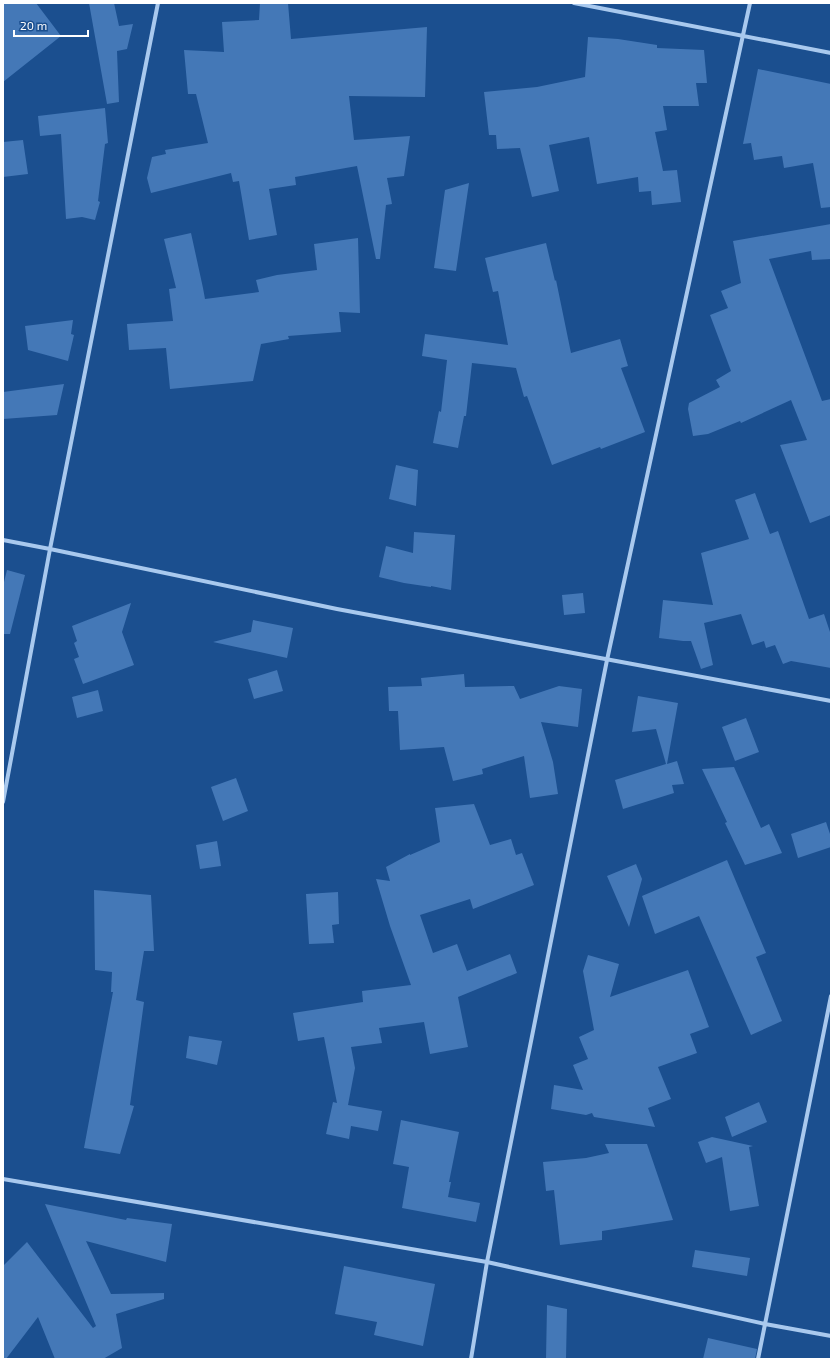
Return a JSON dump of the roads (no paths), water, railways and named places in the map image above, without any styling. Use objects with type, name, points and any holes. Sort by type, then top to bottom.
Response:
[{"type":"street","points":[[3,802],[50,549],[158,3]]},
{"type":"street","points":[[574,3],[831,53]]},
{"type":"street","points":[[471,1359],[487,1262],[606,660],[750,3]]},
{"type":"street","points":[[3,540],[337,609],[831,701]]},
{"type":"street","points":[[758,1359],[831,996]]},
{"type":"street","points":[[3,1179],[487,1262],[765,1324],[831,1336]]}]
